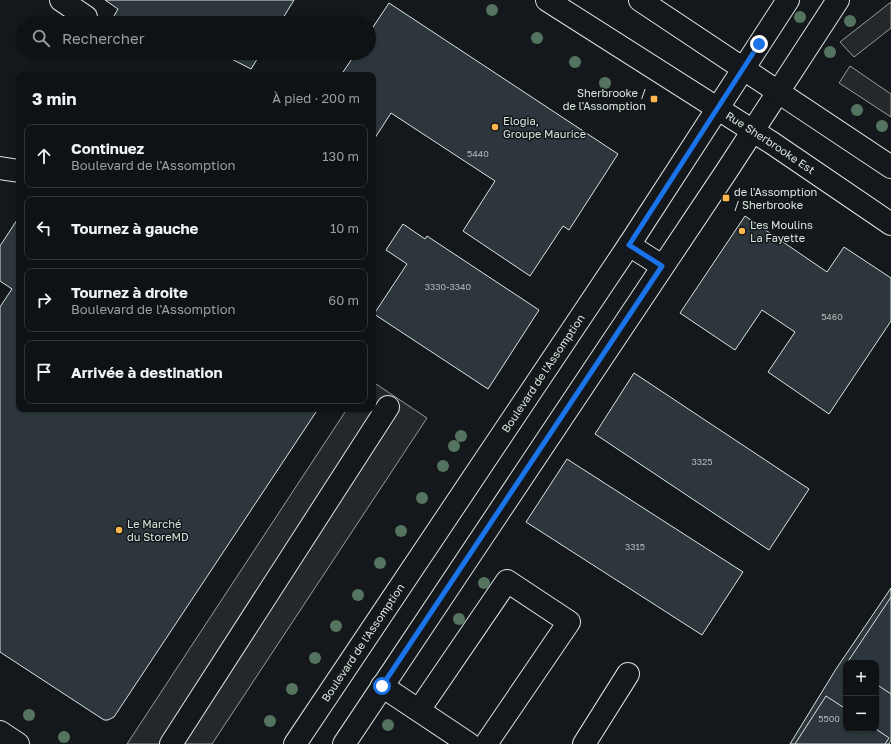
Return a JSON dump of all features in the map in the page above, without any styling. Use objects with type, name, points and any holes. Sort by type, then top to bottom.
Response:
[{"type":"street","points":[[61,0],[85,16]]},
{"type":"street","name":"Rue Sherbrooke Est","points":[[547,0],[752,132],[772,143],[891,224]]},
{"type":"street","points":[[640,0],[891,167]]},
{"type":"street","name":"Boulevard de l'Assomption","points":[[295,744],[629,245],[788,0]]},
{"type":"street","points":[[344,744],[752,132],[838,0]]},
{"type":"street","points":[[0,168],[16,171]]},
{"type":"street","points":[[629,245],[662,266]]},
{"type":"street","points":[[171,744],[388,407]]},
{"type":"street","points":[[419,710],[507,581],[569,622],[486,744]]},
{"type":"street","points":[[593,741],[628,674]]},
{"type":"street","points":[[382,686],[469,744]]},
{"type":"street","points":[[0,732],[18,744]]},
{"type":"shaded area","points":[[891,2],[891,28],[854,57],[840,42]]},
{"type":"shaded area","points":[[850,66],[891,94],[891,117],[839,83]]},
{"type":"shaded area","points":[[376,384],[427,418],[212,744],[127,744],[345,412],[376,412]]},
{"type":"building","points":[[105,0],[294,0],[284,16],[114,16],[118,9]]},
{"type":"building","name":"Elogia, Groupe Maurice","points":[[389,3],[618,154],[569,230],[563,226],[530,276],[463,231],[495,181],[391,113],[376,136],[376,72],[343,72],[351,60],[376,60],[376,22]]},
{"type":"building","points":[[234,60],[257,60],[251,69]]},
{"type":"building","points":[[745,216],[827,272],[844,247],[891,278],[891,321],[829,414],[768,372],[795,332],[762,310],[735,350],[680,313]]},
{"type":"building","name":"Le Marché du StoreMD","points":[[16,222],[16,412],[316,412],[114,717],[108,720],[104,720],[0,652],[0,307],[12,289],[0,281],[0,246]]},
{"type":"building","points":[[403,224],[425,239],[427,236],[539,310],[488,389],[376,315],[376,311],[407,264],[386,250]]},
{"type":"building","points":[[634,373],[809,489],[769,550],[595,434]]},
{"type":"building","points":[[567,459],[743,572],[702,635],[526,522]]},
{"type":"building","points":[[891,588],[891,740],[889,744],[790,744],[836,669]]},
{"type":"building","points":[[891,597],[891,694],[879,686],[879,660],[849,660]]},
{"type":"building","points":[[826,696],[843,707],[843,732],[879,731],[889,738],[885,744],[795,744]]},
{"type":"place","name":"Sherbrooke / de l'Assomption","points":[[654,99]]},
{"type":"place","name":"Elogia, Groupe Maurice","points":[[495,127]]},
{"type":"place","name":"de l'Assomption / Sherbrooke","points":[[726,198]]},
{"type":"place","name":"Les Moulins La Fayette","points":[[742,231]]},
{"type":"place","name":"Le Marché du StoreMD","points":[[119,530]]},
{"type":"route","points":[[382,686],[662,266],[629,245],[718,110],[759,44]]}]
